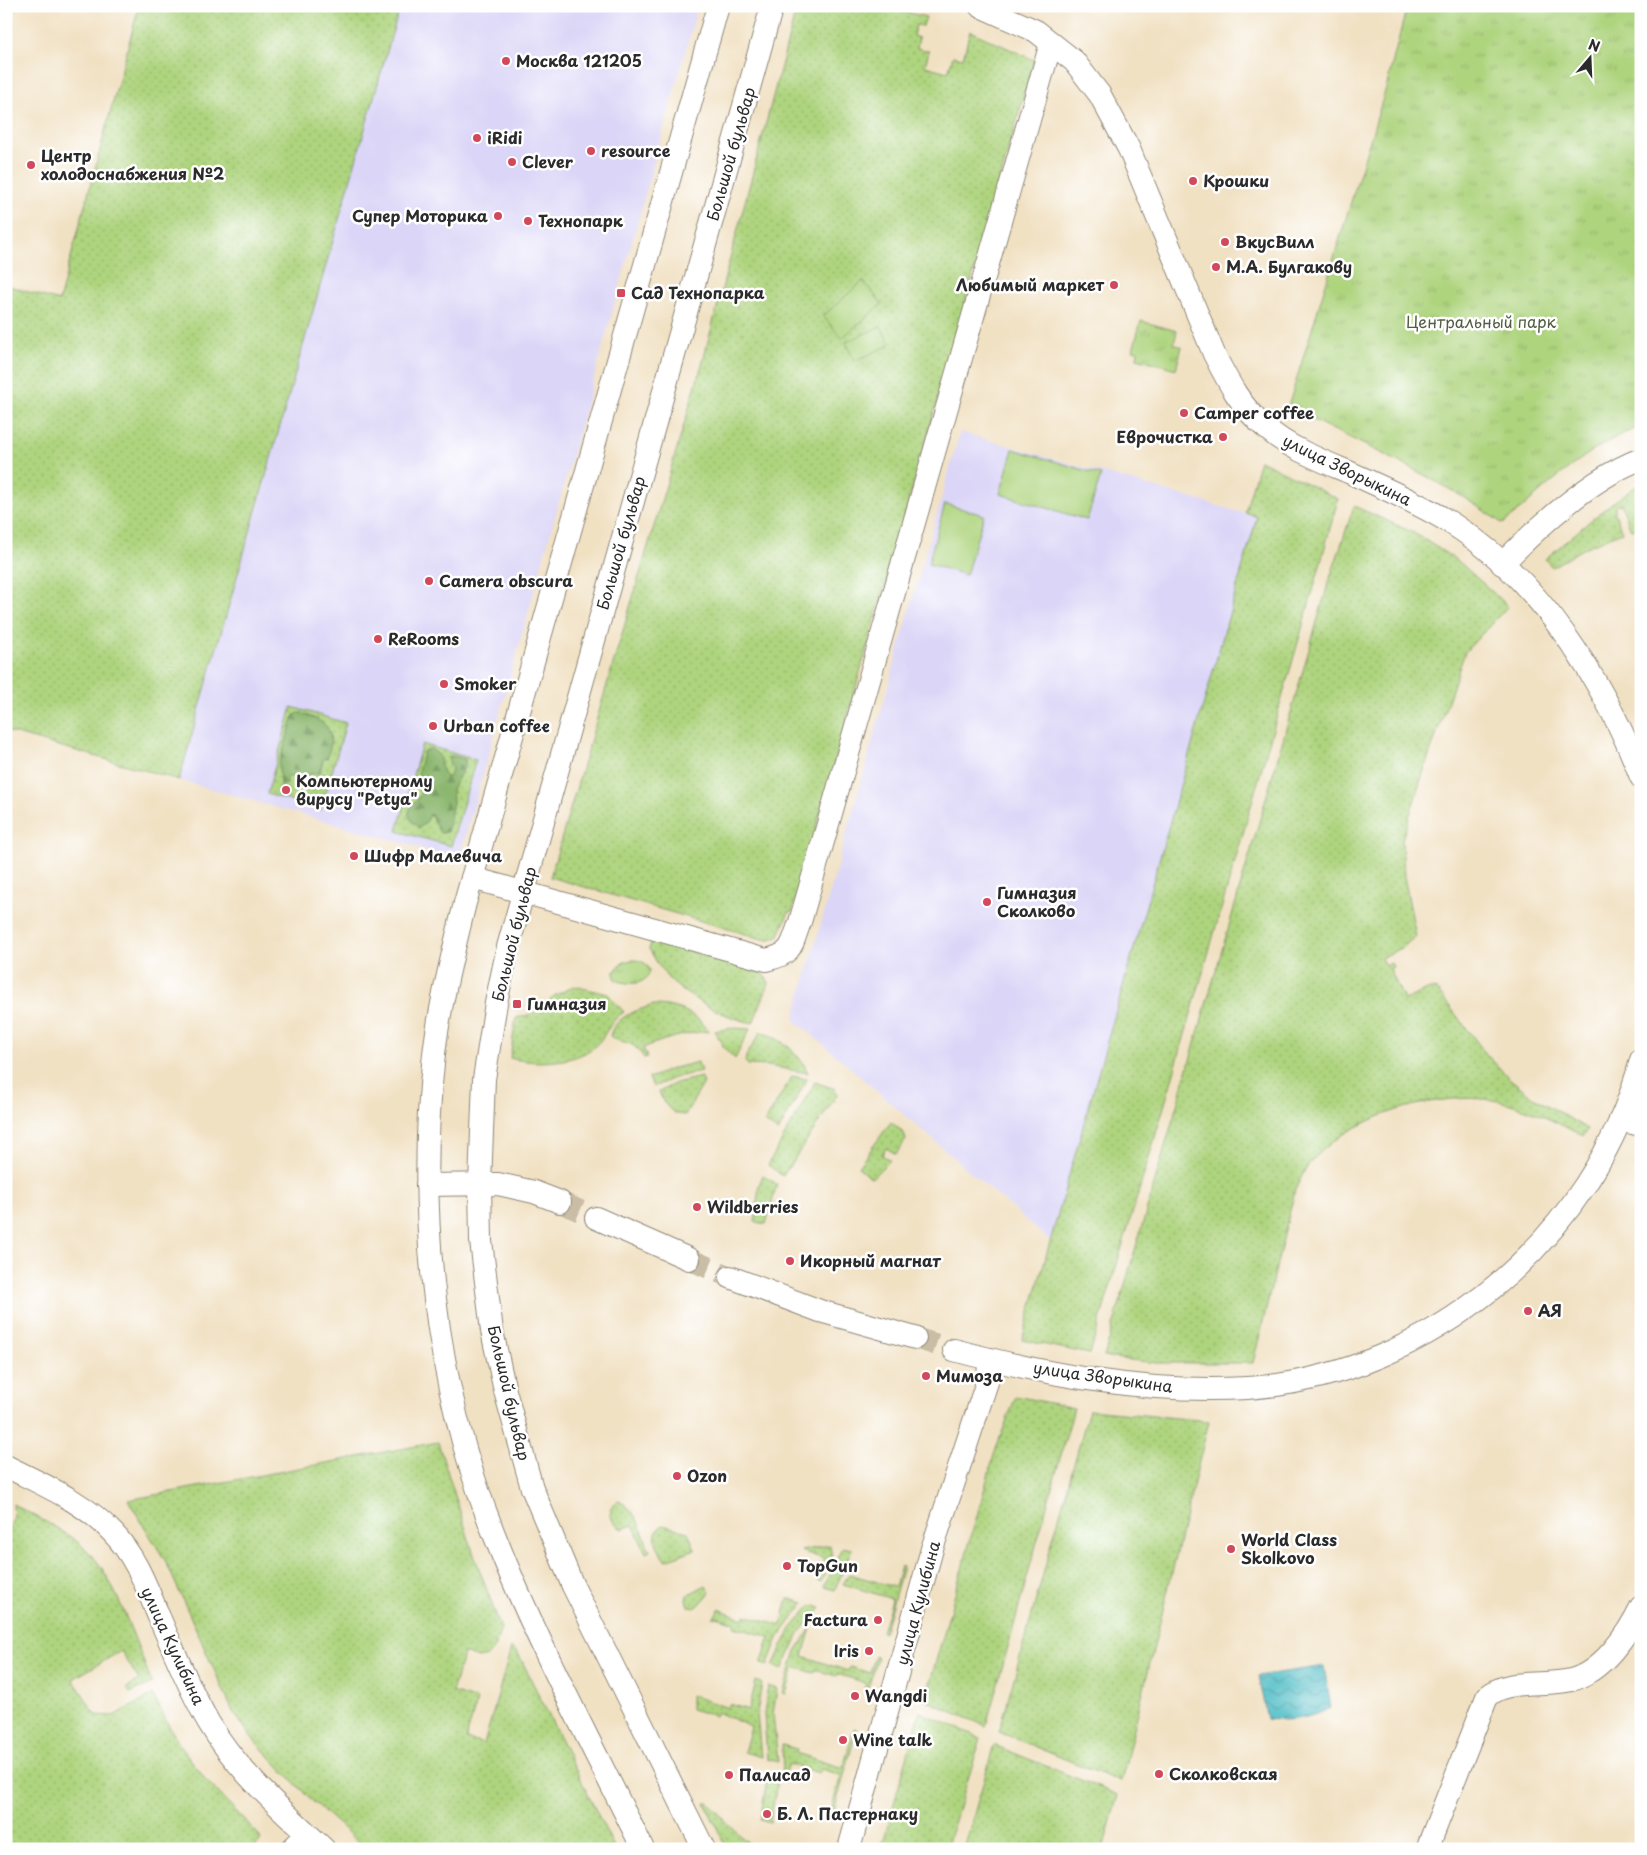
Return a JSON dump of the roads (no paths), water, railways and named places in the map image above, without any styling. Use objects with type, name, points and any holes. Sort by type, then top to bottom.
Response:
[{"type":"street","points":[[643,1849],[532,1620],[494,1534],[472,1472],[444,1359],[433,1282],[427,1185],[434,1052],[445,986],[472,878],[718,6]]},
{"type":"street","name":"Большой бульвар","points":[[704,1849],[573,1586],[532,1488],[505,1391],[492,1331],[482,1242],[480,1184],[484,1079],[498,990],[522,892],[772,6]]},
{"type":"street","name":"улица Зворыкина","points":[[980,6],[1036,31],[1052,42],[1082,70],[1100,95],[1120,129],[1214,354],[1228,382],[1248,409],[1265,428],[1290,444],[1450,523],[1502,564],[1543,607],[1591,673],[1628,745],[1641,777]]},
{"type":"street","points":[[472,878],[766,960],[782,956],[790,948],[800,922],[1052,42]]},
{"type":"street","points":[[1502,564],[1519,546],[1610,472],[1641,460]]},
{"type":"street","name":"улица Зворыкина","points":[[954,1350],[1088,1379],[1155,1388],[1202,1389],[1270,1385],[1316,1377],[1359,1363],[1405,1344],[1448,1322],[1506,1277],[1531,1253],[1577,1198],[1630,1122],[1641,1060]]},
{"type":"street","points":[[427,1185],[480,1184],[525,1190],[560,1202]]},
{"type":"street","points":[[596,1218],[689,1259]]},
{"type":"street","points":[[730,1277],[820,1310],[915,1338]]},
{"type":"street","name":"улица Кулибина","points":[[849,1849],[932,1549],[987,1382],[990,1359]]},
{"type":"street","name":"улица Кулибина","points":[[6,1466],[65,1496],[89,1512],[122,1543],[148,1590],[191,1690],[210,1725],[229,1752],[300,1841],[324,1849]]},
{"type":"street","points":[[1427,1849],[1487,1697],[1497,1688],[1572,1680],[1599,1665],[1633,1623],[1641,1607]]},
{"type":"water","points":[[1324,1666],[1331,1708],[1300,1718],[1284,1720],[1267,1719],[1258,1676]]},
{"type":"tunnel","points":[[560,1202],[596,1218]]},
{"type":"tunnel","points":[[689,1259],[730,1277]]},
{"type":"tunnel","points":[[915,1338],[954,1350]]},
{"type":"place","name":"Москва 121205","points":[[506,61]]},
{"type":"place","name":"iRidi","points":[[477,138]]},
{"type":"place","name":"resource","points":[[591,151]]},
{"type":"place","name":"Clever","points":[[512,162]]},
{"type":"place","name":"Центр холодоснабжения №2","points":[[31,165]]},
{"type":"place","name":"Крошки","points":[[1193,181]]},
{"type":"place","name":"Супер Моторика","points":[[498,216]]},
{"type":"place","name":"Технопарк","points":[[528,221]]},
{"type":"place","name":"ВкусВилл","points":[[1225,242]]},
{"type":"place","name":"М.А. Булгакову","points":[[1216,267]]},
{"type":"place","name":"Любимый маркет","points":[[1114,285]]},
{"type":"place","name":"Сад Технопарка","points":[[621,293]]},
{"type":"place","name":"Camper coffee","points":[[1184,413]]},
{"type":"place","name":"Еврочистка","points":[[1223,437]]},
{"type":"place","name":"Camera obscura","points":[[429,581]]},
{"type":"place","name":"ReRooms","points":[[378,639]]},
{"type":"place","name":"Smoker","points":[[444,684]]},
{"type":"place","name":"Urban coffee","points":[[433,726]]},
{"type":"place","name":"Компьютерному вирусу \"Petya\"","points":[[286,790]]},
{"type":"place","name":"Шифр Малевича","points":[[354,856]]},
{"type":"place","name":"Гимназия Сколково","points":[[987,902]]},
{"type":"place","name":"Гимназия","points":[[517,1004]]},
{"type":"place","name":"Wildberries","points":[[697,1207]]},
{"type":"place","name":"Икорный магнат","points":[[790,1261]]},
{"type":"place","name":"АЯ","points":[[1528,1311]]},
{"type":"place","name":"Мимоза","points":[[926,1376]]},
{"type":"place","name":"Ozon","points":[[677,1476]]},
{"type":"place","name":"World Class Skolkovo","points":[[1231,1549]]},
{"type":"place","name":"TopGun","points":[[787,1566]]},
{"type":"place","name":"Factura","points":[[878,1620]]},
{"type":"place","name":"Iris","points":[[869,1651]]},
{"type":"place","name":"Wangdi","points":[[855,1696]]},
{"type":"place","name":"Wine talk","points":[[843,1740]]},
{"type":"place","name":"Сколковская","points":[[1159,1774]]},
{"type":"place","name":"Палисад","points":[[729,1775]]},
{"type":"place","name":"Б. Л. Пастернаку","points":[[767,1814]]},
{"type":"park label","name":"Центральный парк","points":[[1481,322]]}]
